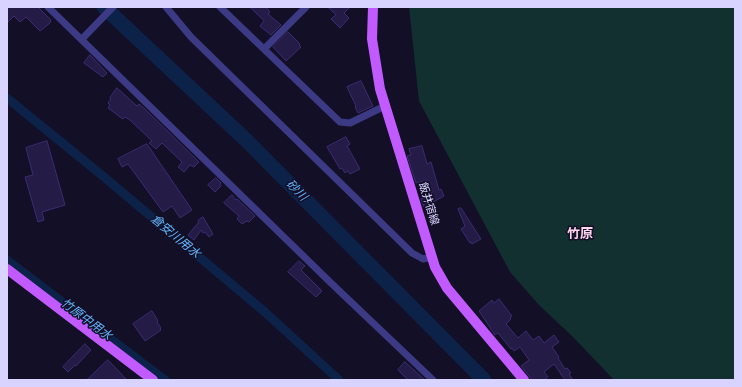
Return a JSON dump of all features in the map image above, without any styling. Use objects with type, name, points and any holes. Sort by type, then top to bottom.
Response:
[{"type":"main road","name":"飯井宿線","points":[[373,7],[372,39],[380,90],[435,267],[447,288],[524,380]]},
{"type":"main road","points":[[7,269],[153,380]]},
{"type":"street","points":[[48,7],[325,278],[433,380]]},
{"type":"street","points":[[82,39],[113,7]]},
{"type":"street","points":[[166,7],[191,37],[412,254],[423,259],[432,257]]},
{"type":"street","points":[[220,7],[340,122],[350,123],[385,106]]},
{"type":"street","points":[[264,49],[306,7]]},
{"type":"green space","points":[[409,7],[735,7],[735,380],[614,380],[573,337],[539,305],[510,272],[419,101]]},
{"type":"building","points":[[7,7],[38,7],[51,20],[50,23],[40,31],[26,17],[20,22],[14,16],[7,23]]},
{"type":"building","points":[[250,7],[266,7],[270,12],[268,14],[281,25],[271,35],[260,26],[264,21]]},
{"type":"building","points":[[328,7],[350,7],[344,13],[349,18],[340,28],[331,19],[336,15]]},
{"type":"building","points":[[288,32],[300,44],[299,45],[301,47],[286,61],[273,47]]},
{"type":"building","points":[[90,55],[107,73],[103,77],[84,63]]},
{"type":"building","points":[[361,81],[373,106],[358,113],[347,87]]},
{"type":"building","points":[[117,88],[137,106],[139,104],[144,108],[199,162],[194,167],[190,165],[184,172],[178,167],[182,162],[162,143],[156,149],[149,143],[152,141],[130,120],[125,117],[123,119],[108,108],[110,105],[108,103],[111,99],[110,98]]},
{"type":"building","points":[[346,137],[350,144],[347,146],[360,169],[350,174],[348,171],[345,173],[342,168],[340,169],[327,147]]},
{"type":"building","points":[[47,141],[65,205],[42,212],[44,220],[38,222],[25,177],[33,175],[26,148]]},
{"type":"building","points":[[147,144],[192,210],[180,218],[172,206],[163,212],[128,164],[122,167],[118,159]]},
{"type":"building","points":[[422,146],[427,164],[431,162],[439,190],[441,189],[444,196],[424,207],[421,199],[432,193],[426,180],[416,183],[407,156],[411,155],[409,149]]},
{"type":"building","points":[[216,178],[221,183],[221,186],[215,192],[208,185]]},
{"type":"building","points":[[232,195],[255,216],[249,222],[247,221],[242,224],[237,219],[239,216],[224,203]]},
{"type":"building","points":[[461,208],[481,239],[472,244],[461,229],[465,226],[458,209]]},
{"type":"building","points":[[203,217],[213,234],[209,237],[201,230],[194,240],[188,235],[199,222],[198,221]]},
{"type":"building","points":[[299,261],[305,266],[301,270],[322,291],[316,297],[288,272]]},
{"type":"building","points":[[499,299],[512,316],[506,324],[518,338],[526,331],[533,340],[539,336],[544,343],[554,335],[559,342],[552,347],[565,369],[567,368],[571,373],[569,374],[573,380],[565,380],[554,364],[544,372],[548,377],[544,380],[532,380],[521,366],[529,360],[520,347],[514,351],[498,333],[495,335],[479,311],[492,300],[494,303]]},
{"type":"building","points":[[152,311],[161,330],[145,341],[133,324]]},
{"type":"building","points":[[85,344],[91,350],[68,372],[63,367]]},
{"type":"building","points":[[108,360],[127,380],[87,380]]},
{"type":"building","points":[[405,362],[425,380],[408,380],[398,370]]},
{"type":"waterway","name":"砂川","points":[[104,7],[246,140],[484,380]]},
{"type":"waterway","name":"倉安川用水","points":[[7,98],[266,313],[339,380]]},
{"type":"waterway","name":"竹原中用水","points":[[7,260],[165,380]]},
{"type":"district","name":"竹原","points":[[580,235]]}]
